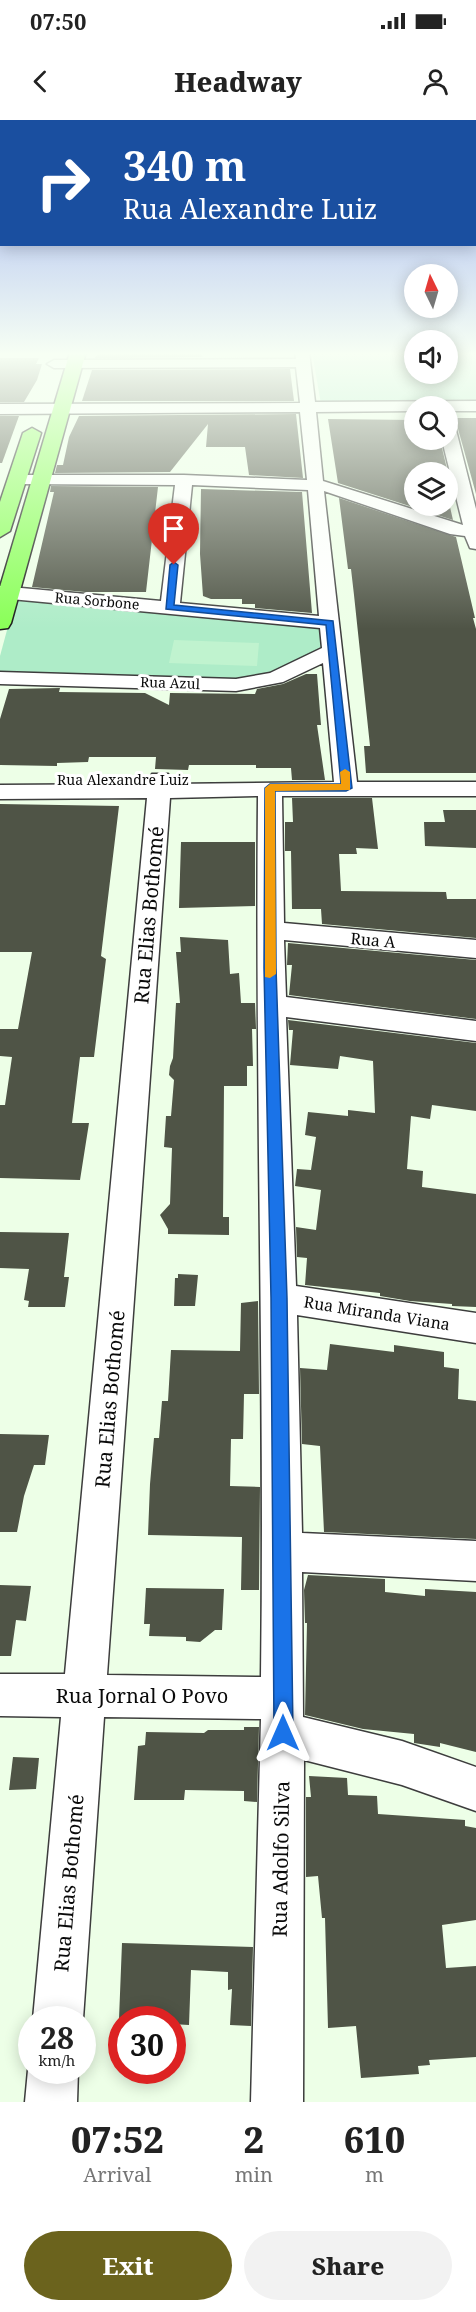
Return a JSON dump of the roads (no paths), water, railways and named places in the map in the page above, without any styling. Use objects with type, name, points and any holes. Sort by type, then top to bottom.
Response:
[{"type":"main road","points":[[0,531],[28,444]]},
{"type":"main road","points":[[0,623],[4,592],[51,444]]},
{"type":"street","points":[[312,444],[346,788]]},
{"type":"street","points":[[453,450],[475,536]]},
{"type":"street","points":[[17,479],[184,480],[316,485],[342,489],[475,536]]},
{"type":"street","points":[[170,607],[184,480]]},
{"type":"street","name":"Rua Sorbone","points":[[4,592],[330,623]]},
{"type":"street","name":"Rua Azul","points":[[0,678],[236,686],[276,678],[333,650]]},
{"type":"street","name":"Rua Alexandre Luiz","points":[[0,779],[159,785],[214,792],[257,788],[476,789]]},
{"type":"street","name":"Rua Alexandre Luiz","points":[[0,792],[159,785]]},
{"type":"street","name":"Rua Elias Bothomé","points":[[59,2006],[159,785]]},
{"type":"street","name":"Rua Adolfo Silva","points":[[257,788],[269,930],[279,1298],[283,1716],[277,2102]]},
{"type":"street","name":"Rua A","points":[[269,930],[476,949]]},
{"type":"street","points":[[270,1005],[476,1031]]},
{"type":"street","name":"Rua Miranda Viana","points":[[279,1298],[476,1328]]},
{"type":"street","points":[[280,1552],[476,1561]]},
{"type":"street","name":"Rua Jornal O Povo","points":[[0,1695],[86,1698],[260,1696],[283,1716],[476,1790]]},
{"type":"street","points":[[51,2102],[52,2084]]}]
